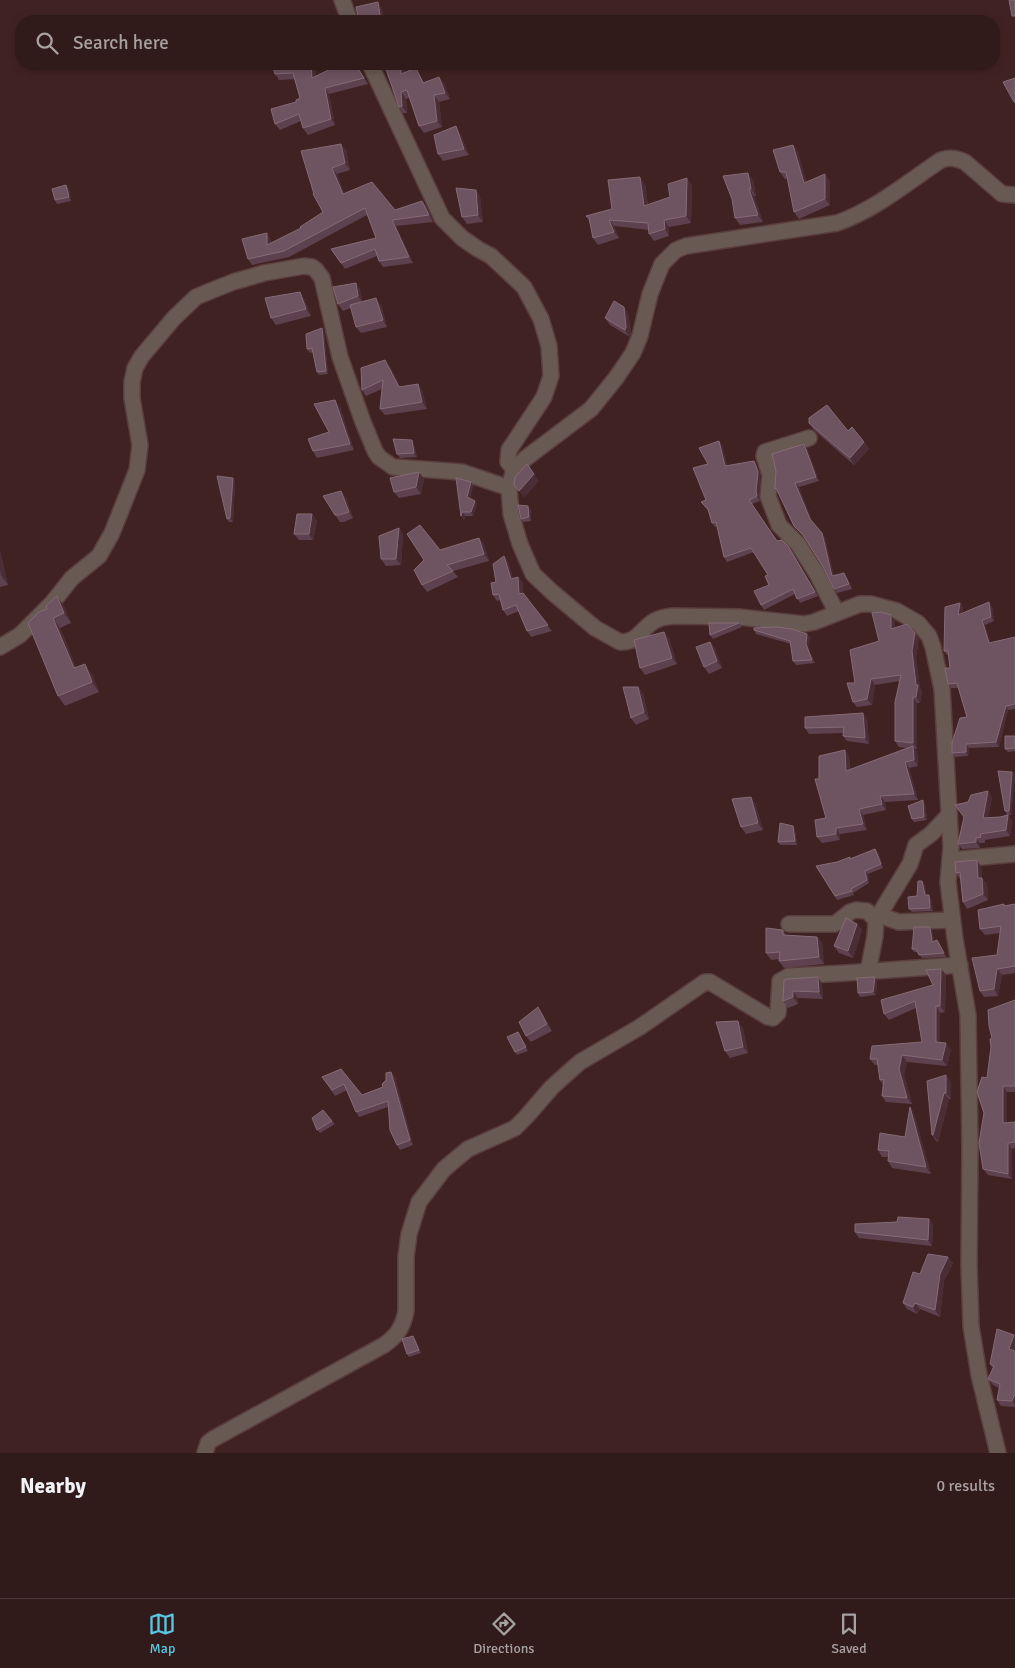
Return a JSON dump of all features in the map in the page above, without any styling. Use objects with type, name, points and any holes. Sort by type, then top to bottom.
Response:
[{"type":"street","points":[[342,0],[348,15]]},
{"type":"street","points":[[373,70],[442,218],[462,238],[491,256],[524,287],[541,319],[549,346],[551,376],[544,397],[509,450],[508,462],[514,469]]},
{"type":"street","points":[[998,1453],[978,1375],[971,1326],[968,1015],[952,920],[948,882],[951,847],[942,689],[929,636],[918,623],[897,611],[871,604],[860,604],[814,622],[798,624],[739,617],[673,616],[657,619],[632,640],[620,642],[595,628],[533,574],[520,544],[511,514],[509,488],[514,469],[591,409],[616,378],[633,353],[640,336],[657,274],[662,264],[676,250],[686,246],[837,222],[850,218],[868,210],[946,158],[965,162],[1002,194],[1015,195]]},
{"type":"street","points":[[0,647],[20,635],[52,604],[72,578],[99,556],[112,533],[137,470],[139,460],[140,445],[132,398],[132,382],[135,368],[142,356],[174,318],[196,298],[233,282],[293,267],[312,267],[322,278],[340,357],[363,422],[379,457],[393,467],[462,472],[509,488]]},
{"type":"street","points":[[809,438],[765,452],[764,456],[770,475],[768,496],[779,525],[798,544],[817,574],[837,613]]},
{"type":"street","points":[[868,972],[878,917],[910,864],[916,846],[931,834],[949,814]]},
{"type":"street","points":[[950,860],[1015,854]]},
{"type":"street","points":[[789,924],[835,924],[850,912],[856,910],[867,911],[878,917],[899,922],[952,920]]},
{"type":"street","points":[[205,1453],[208,1443],[213,1439],[375,1350],[400,1331],[406,1311],[407,1244],[415,1211],[424,1194],[444,1169],[458,1156],[477,1144],[515,1128],[537,1106],[552,1087],[580,1062],[640,1027],[705,982],[710,982],[768,1017],[773,1018],[778,1013],[779,983],[783,978],[789,976],[960,965]]},
{"type":"building","points":[[1009,0],[1015,0],[1015,16],[1012,16]]},
{"type":"building","points":[[378,2],[380,15],[358,15],[356,7]]},
{"type":"building","points":[[274,70],[311,70],[312,78],[329,70],[359,70],[364,78],[325,88],[331,119],[303,128],[299,114],[275,124],[271,109],[296,102],[300,98],[293,73],[275,74]]},
{"type":"building","points":[[386,70],[401,70],[401,74],[417,70],[423,83],[439,77],[445,93],[434,95],[437,121],[419,126],[407,90],[401,92],[402,106],[399,107]]},
{"type":"building","points":[[1015,78],[1015,102],[1014,102],[1003,82]]},
{"type":"building","points":[[456,126],[464,149],[438,154],[434,135]]},
{"type":"building","points":[[341,144],[345,163],[332,168],[343,194],[372,182],[395,210],[422,201],[429,215],[392,220],[409,257],[379,261],[375,249],[341,263],[331,249],[376,238],[365,208],[284,251],[248,259],[242,239],[267,233],[267,245],[301,228],[323,212],[313,194],[301,151]]},
{"type":"building","points":[[793,145],[804,183],[825,174],[825,199],[794,212],[786,172],[780,172],[773,150]]},
{"type":"building","points":[[748,173],[751,189],[749,189],[758,215],[735,218],[732,199],[723,176]]},
{"type":"building","points":[[640,177],[644,206],[670,197],[668,184],[687,178],[686,216],[664,220],[665,229],[649,234],[648,223],[609,220],[614,232],[593,238],[589,218],[586,216],[612,209],[608,180]]},
{"type":"building","points":[[66,185],[69,197],[55,200],[52,189]]},
{"type":"building","points":[[456,188],[476,190],[478,215],[462,217]]},
{"type":"building","points":[[356,283],[358,296],[338,304],[333,287]]},
{"type":"building","points":[[300,292],[306,309],[271,318],[265,298]]},
{"type":"building","points":[[376,298],[383,320],[356,327],[350,305]]},
{"type":"building","points":[[614,301],[624,307],[625,330],[605,318]]},
{"type":"building","points":[[322,328],[326,371],[317,372],[312,348],[307,349],[306,334]]},
{"type":"building","points":[[385,360],[399,387],[418,384],[422,402],[380,409],[383,380],[362,390],[361,368]]},
{"type":"building","points":[[335,400],[350,444],[313,451],[308,439],[329,432],[314,404]]},
{"type":"building","points":[[827,405],[848,431],[852,427],[864,442],[850,458],[809,423],[809,418]]},
{"type":"building","points":[[393,439],[412,440],[414,453],[397,454]]},
{"type":"building","points":[[719,441],[725,466],[754,461],[758,472],[757,496],[749,500],[777,541],[782,540],[788,546],[815,592],[797,599],[793,589],[761,605],[754,591],[769,585],[765,576],[768,575],[751,548],[724,557],[716,522],[712,523],[708,509],[701,502],[706,500],[693,468],[708,464],[699,448]]},
{"type":"building","points":[[804,444],[816,477],[795,483],[810,519],[822,533],[832,576],[844,573],[849,584],[834,589],[822,565],[803,535],[794,526],[775,489],[776,471],[772,454]]},
{"type":"building","points":[[527,464],[534,474],[519,491],[514,485],[515,477]]},
{"type":"building","points":[[419,472],[416,487],[394,492],[390,478]]},
{"type":"building","points":[[217,476],[233,478],[230,518],[227,519]]},
{"type":"building","points":[[456,478],[471,482],[467,497],[475,501],[471,512],[462,512],[461,516]]},
{"type":"building","points":[[341,491],[349,512],[335,515],[323,496]]},
{"type":"building","points":[[518,505],[528,506],[529,517],[521,519]]},
{"type":"building","points":[[297,514],[312,514],[309,534],[294,534]]},
{"type":"building","points":[[420,525],[440,550],[479,538],[484,554],[447,565],[453,571],[422,585],[414,570],[424,560],[407,534]]},
{"type":"building","points":[[399,528],[396,559],[381,559],[379,536]]},
{"type":"building","points":[[504,556],[511,579],[518,577],[519,594],[523,593],[548,625],[527,631],[516,605],[503,610],[499,594],[493,595],[491,583],[496,582],[493,564]]},
{"type":"building","points":[[57,596],[64,613],[53,618],[74,668],[85,664],[92,682],[58,696],[28,623],[39,612],[47,609],[46,606]]},
{"type":"building","points":[[989,602],[991,617],[982,620],[989,643],[1015,637],[1015,704],[1006,706],[996,742],[966,744],[966,752],[952,753],[952,743],[960,718],[967,717],[957,683],[948,684],[945,668],[950,668],[948,651],[944,651],[945,607],[960,603],[958,615]]},
{"type":"building","points":[[881,612],[891,615],[891,629],[907,624],[915,633],[912,651],[916,685],[918,685],[916,697],[913,697],[913,743],[895,741],[895,702],[901,675],[871,679],[867,699],[853,702],[847,683],[855,683],[850,650],[879,641],[872,613]]},
{"type":"building","points":[[709,623],[739,623],[710,635]]},
{"type":"building","points":[[776,627],[792,629],[807,634],[806,644],[812,660],[793,661],[790,641],[754,630],[754,628]]},
{"type":"building","points":[[664,632],[672,658],[640,668],[634,640]]},
{"type":"building","points":[[710,642],[717,661],[704,667],[696,647]]},
{"type":"building","points":[[623,687],[638,687],[644,712],[631,718]]},
{"type":"building","points":[[863,713],[865,738],[843,736],[844,727],[805,728],[805,717]]},
{"type":"building","points":[[1005,736],[1015,736],[1015,748],[1005,749]]},
{"type":"building","points":[[913,746],[914,760],[905,762],[914,794],[880,796],[882,804],[859,809],[863,824],[836,828],[836,834],[817,837],[815,820],[826,818],[815,779],[819,779],[819,756],[845,750],[846,771]]},
{"type":"building","points":[[998,771],[1012,772],[1009,811],[1005,811]]},
{"type":"building","points":[[988,791],[983,818],[1008,815],[1006,830],[980,834],[981,837],[976,838],[976,842],[958,844],[964,817],[955,805],[968,802],[971,795]]},
{"type":"building","points":[[751,797],[758,823],[741,827],[732,799]]},
{"type":"building","points":[[923,800],[924,817],[912,819],[908,806]]},
{"type":"building","points":[[780,823],[793,826],[795,841],[778,842]]},
{"type":"building","points":[[875,849],[881,864],[865,871],[867,880],[851,889],[852,891],[835,896],[816,866],[837,862],[850,857],[850,859]]},
{"type":"building","points":[[977,860],[978,878],[982,878],[983,894],[963,902],[960,872],[956,873],[955,862]]},
{"type":"building","points":[[918,881],[922,881],[925,895],[929,895],[930,908],[909,909],[908,897],[917,896]]},
{"type":"building","points":[[1004,904],[1004,906],[1015,904],[1015,966],[997,969],[994,989],[980,991],[972,958],[997,955],[1001,926],[980,929],[978,910]]},
{"type":"building","points":[[846,918],[857,924],[848,951],[834,946]]},
{"type":"building","points":[[914,927],[930,927],[932,942],[937,940],[944,953],[919,955],[916,949],[912,949]]},
{"type":"building","points":[[766,928],[783,930],[783,935],[817,937],[819,957],[779,961],[780,952],[766,953]]},
{"type":"building","points":[[941,969],[940,1006],[936,1006],[936,1042],[946,1043],[942,1060],[902,1055],[899,1069],[907,1098],[882,1096],[884,1079],[880,1080],[877,1059],[870,1059],[872,1046],[922,1042],[915,1001],[884,1014],[881,1000],[933,985],[926,970]]},
{"type":"building","points":[[818,977],[819,992],[793,991],[793,997],[783,1001],[784,980]]},
{"type":"building","points":[[875,977],[873,992],[858,993],[857,978]]},
{"type":"building","points":[[1015,1000],[1015,1086],[1003,1086],[1003,1123],[1015,1122],[1015,1142],[1008,1143],[1008,1174],[983,1169],[979,1143],[984,1113],[977,1092],[982,1077],[987,1078],[991,1047],[990,1039],[992,1038],[988,1010]]},
{"type":"building","points":[[538,1007],[547,1024],[526,1036],[519,1022]]},
{"type":"building","points":[[738,1021],[743,1047],[725,1051],[716,1022]]},
{"type":"building","points":[[518,1032],[526,1047],[515,1052],[507,1037]]},
{"type":"building","points":[[341,1069],[362,1095],[383,1087],[382,1084],[386,1080],[386,1073],[391,1072],[410,1140],[397,1145],[390,1130],[388,1101],[356,1112],[344,1084],[332,1090],[322,1077]]},
{"type":"building","points":[[946,1075],[946,1093],[944,1093],[932,1135],[927,1081]]},
{"type":"building","points":[[910,1107],[926,1167],[888,1161],[889,1151],[878,1150],[880,1133],[905,1137]]},
{"type":"building","points":[[323,1110],[332,1121],[317,1130],[312,1118]]},
{"type":"building","points":[[898,1217],[929,1219],[928,1240],[855,1232],[855,1224],[897,1222]]},
{"type":"building","points":[[928,1254],[948,1257],[940,1274],[935,1310],[915,1303],[913,1307],[903,1303],[913,1272],[920,1274]]},
{"type":"building","points":[[997,1329],[1014,1335],[1009,1349],[1015,1351],[1015,1394],[1012,1401],[997,1400],[1000,1384],[988,1379],[994,1366],[990,1364]]},
{"type":"building","points":[[413,1336],[419,1350],[407,1354],[402,1339]]}]
